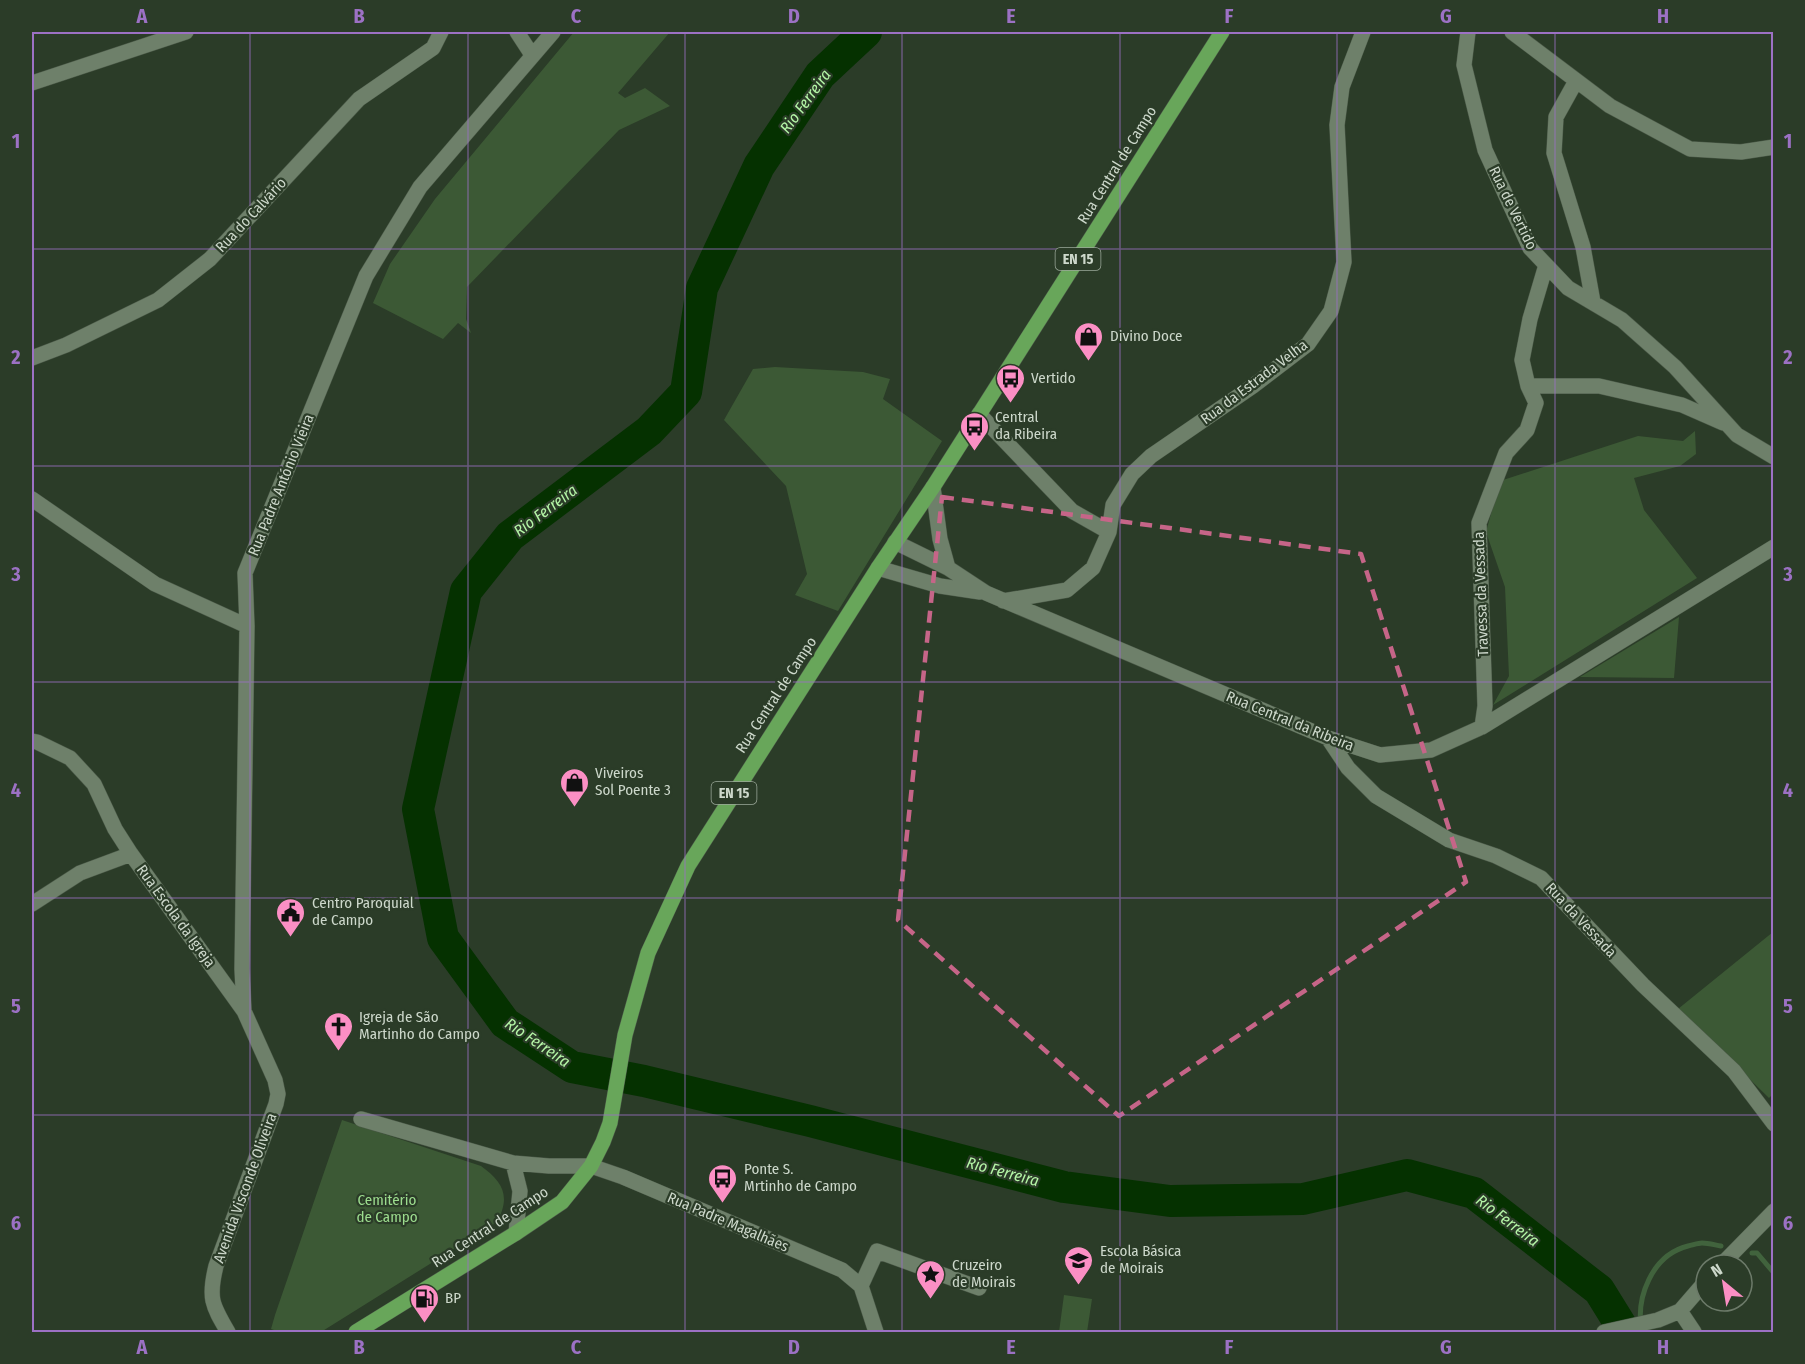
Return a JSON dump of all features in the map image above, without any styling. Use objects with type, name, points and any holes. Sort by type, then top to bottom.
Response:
[{"type":"main road","name":"Rua Central de Campo","points":[[356,1332],[562,1202],[591,1166],[610,1123],[625,1035],[648,953],[688,866],[878,568],[933,487],[1222,32]]},
{"type":"street","points":[[32,83],[186,32]]},
{"type":"street","name":"Rua do Calvário","points":[[32,358],[66,345],[158,300],[210,259],[359,99],[432,48],[441,32]]},
{"type":"street","points":[[517,32],[532,55]]},
{"type":"street","name":"Rua Padre António Vieira","points":[[244,1011],[242,969],[247,626],[245,573],[366,276],[420,187],[553,32]]},
{"type":"street","name":"Rua da Estrada Velha","points":[[1004,601],[1067,590],[1093,568],[1109,532],[1113,505],[1132,474],[1151,456],[1253,386],[1308,344],[1331,311],[1344,262],[1338,125],[1342,87],[1363,32]]},
{"type":"street","name":"Rua de Vertido","points":[[1468,32],[1464,65],[1485,150],[1530,248],[1568,288],[1623,320],[1666,360],[1737,435],[1773,457]]},
{"type":"street","points":[[1512,32],[1610,106],[1690,149],[1741,152],[1773,147]]},
{"type":"street","points":[[1576,81],[1556,117],[1554,153],[1583,247],[1593,302]]},
{"type":"street","name":"Travessa da Vessada","points":[[1482,727],[1485,706],[1479,523],[1506,453],[1527,430],[1536,403],[1528,386],[1522,360],[1530,320],[1546,265]]},
{"type":"street","points":[[1528,386],[1599,386],[1682,405],[1728,426]]},
{"type":"street","points":[[979,414],[1072,511],[1109,532]]},
{"type":"street","points":[[933,487],[940,539],[948,568]]},
{"type":"street","points":[[32,498],[155,584],[247,626]]},
{"type":"street","name":"Rua Central da Ribeira","points":[[895,542],[948,568],[986,593],[1004,601],[1328,738],[1380,755],[1431,750],[1482,727],[1773,547]]},
{"type":"street","name":"Rua Central da Ribeira","points":[[878,568],[940,586],[986,593]]},
{"type":"street","name":"Rua da Vessada","points":[[1328,738],[1348,768],[1376,796],[1449,840],[1496,856],[1541,878],[1643,985],[1734,1071],[1773,1124]]},
{"type":"street","points":[[32,741],[70,758],[94,784],[115,829],[131,854]]},
{"type":"street","name":"Rua Escola da Igreja","points":[[32,904],[80,873],[131,854],[244,1011]]},
{"type":"street","name":"Avenida Visconde Oliveira","points":[[228,1332],[215,1309],[211,1294],[212,1283],[216,1266],[278,1094],[275,1080],[244,1011]]},
{"type":"street","points":[[361,1119],[513,1163],[591,1166]]},
{"type":"street","points":[[513,1163],[520,1191],[516,1233]]},
{"type":"street","name":"Rua Padre Magalhães","points":[[591,1166],[623,1177],[842,1270],[861,1286]]},
{"type":"street","points":[[1733,1253],[1773,1211]]},
{"type":"street","points":[[876,1332],[861,1286],[877,1251],[979,1288]]},
{"type":"street","points":[[1604,1332],[1658,1320],[1680,1311],[1694,1295]]},
{"type":"street","points":[[1680,1311],[1694,1332]]},
{"type":"highlighted area","points":[[942,497],[1361,554],[1466,882],[1119,1116],[898,920]]},
{"type":"green space","points":[[574,32],[670,32],[618,93],[625,98],[645,88],[670,106],[619,130],[467,287],[466,319],[471,333],[458,323],[443,339],[373,303],[390,264],[435,199]]},
{"type":"green space","points":[[775,367],[863,372],[890,379],[883,399],[942,441],[838,611],[795,595],[807,574],[786,486],[724,420],[753,369]]},
{"type":"green space","points":[[1695,431],[1696,454],[1680,466],[1634,478],[1644,510],[1697,578],[1493,705],[1509,676],[1505,587],[1486,532],[1500,481],[1638,436],[1683,441]]},
{"type":"green space","points":[[1679,617],[1674,678],[1580,677]]},
{"type":"green space","points":[[1773,932],[1773,1094],[1769,1098],[1678,1009]]},
{"type":"green space","name":"Cemitério de Campo","points":[[342,1120],[481,1166],[495,1178],[503,1190],[501,1213],[497,1222],[321,1332],[273,1332],[274,1330],[271,1329],[275,1315]]},
{"type":"green space","points":[[1064,1295],[1092,1299],[1087,1332],[1059,1332]]},
{"type":"waterway","name":"Rio Ferreira","points":[[866,32],[820,75],[759,166],[702,288],[686,392],[649,431],[510,536],[466,591],[418,809],[443,938],[505,1023],[572,1067],[644,1081],[810,1121],[1064,1187],[1170,1201],[1303,1199],[1407,1175],[1474,1193],[1599,1290],[1625,1332]]},
{"type":"waterway","points":[[1642,1332],[1640,1319],[1644,1292],[1656,1268],[1665,1258],[1675,1251],[1697,1244],[1721,1246]]},
{"type":"waterway","points":[[1754,1253],[1757,1253],[1774,1273]]},
{"type":"place","name":"Divino Doce","points":[[1089,362]]},
{"type":"place","name":"Vertido","points":[[1010,404]]},
{"type":"place","name":"Central da Ribeira","points":[[974,452]]},
{"type":"place","name":"Viveiros Sol Poente 3","points":[[574,808]]},
{"type":"place","name":"Centro Paroquial de Campo","points":[[291,938]]},
{"type":"place","name":"Igreja de São Martinho do Campo","points":[[338,1052]]},
{"type":"place","name":"Ponte S. Mrtinho de Campo","points":[[723,1204]]},
{"type":"place","name":"Escola Básica de Moirais","points":[[1079,1286]]},
{"type":"place","name":"Cruzeiro de Moirais","points":[[931,1300]]},
{"type":"place","name":"BP","points":[[424,1324]]}]
